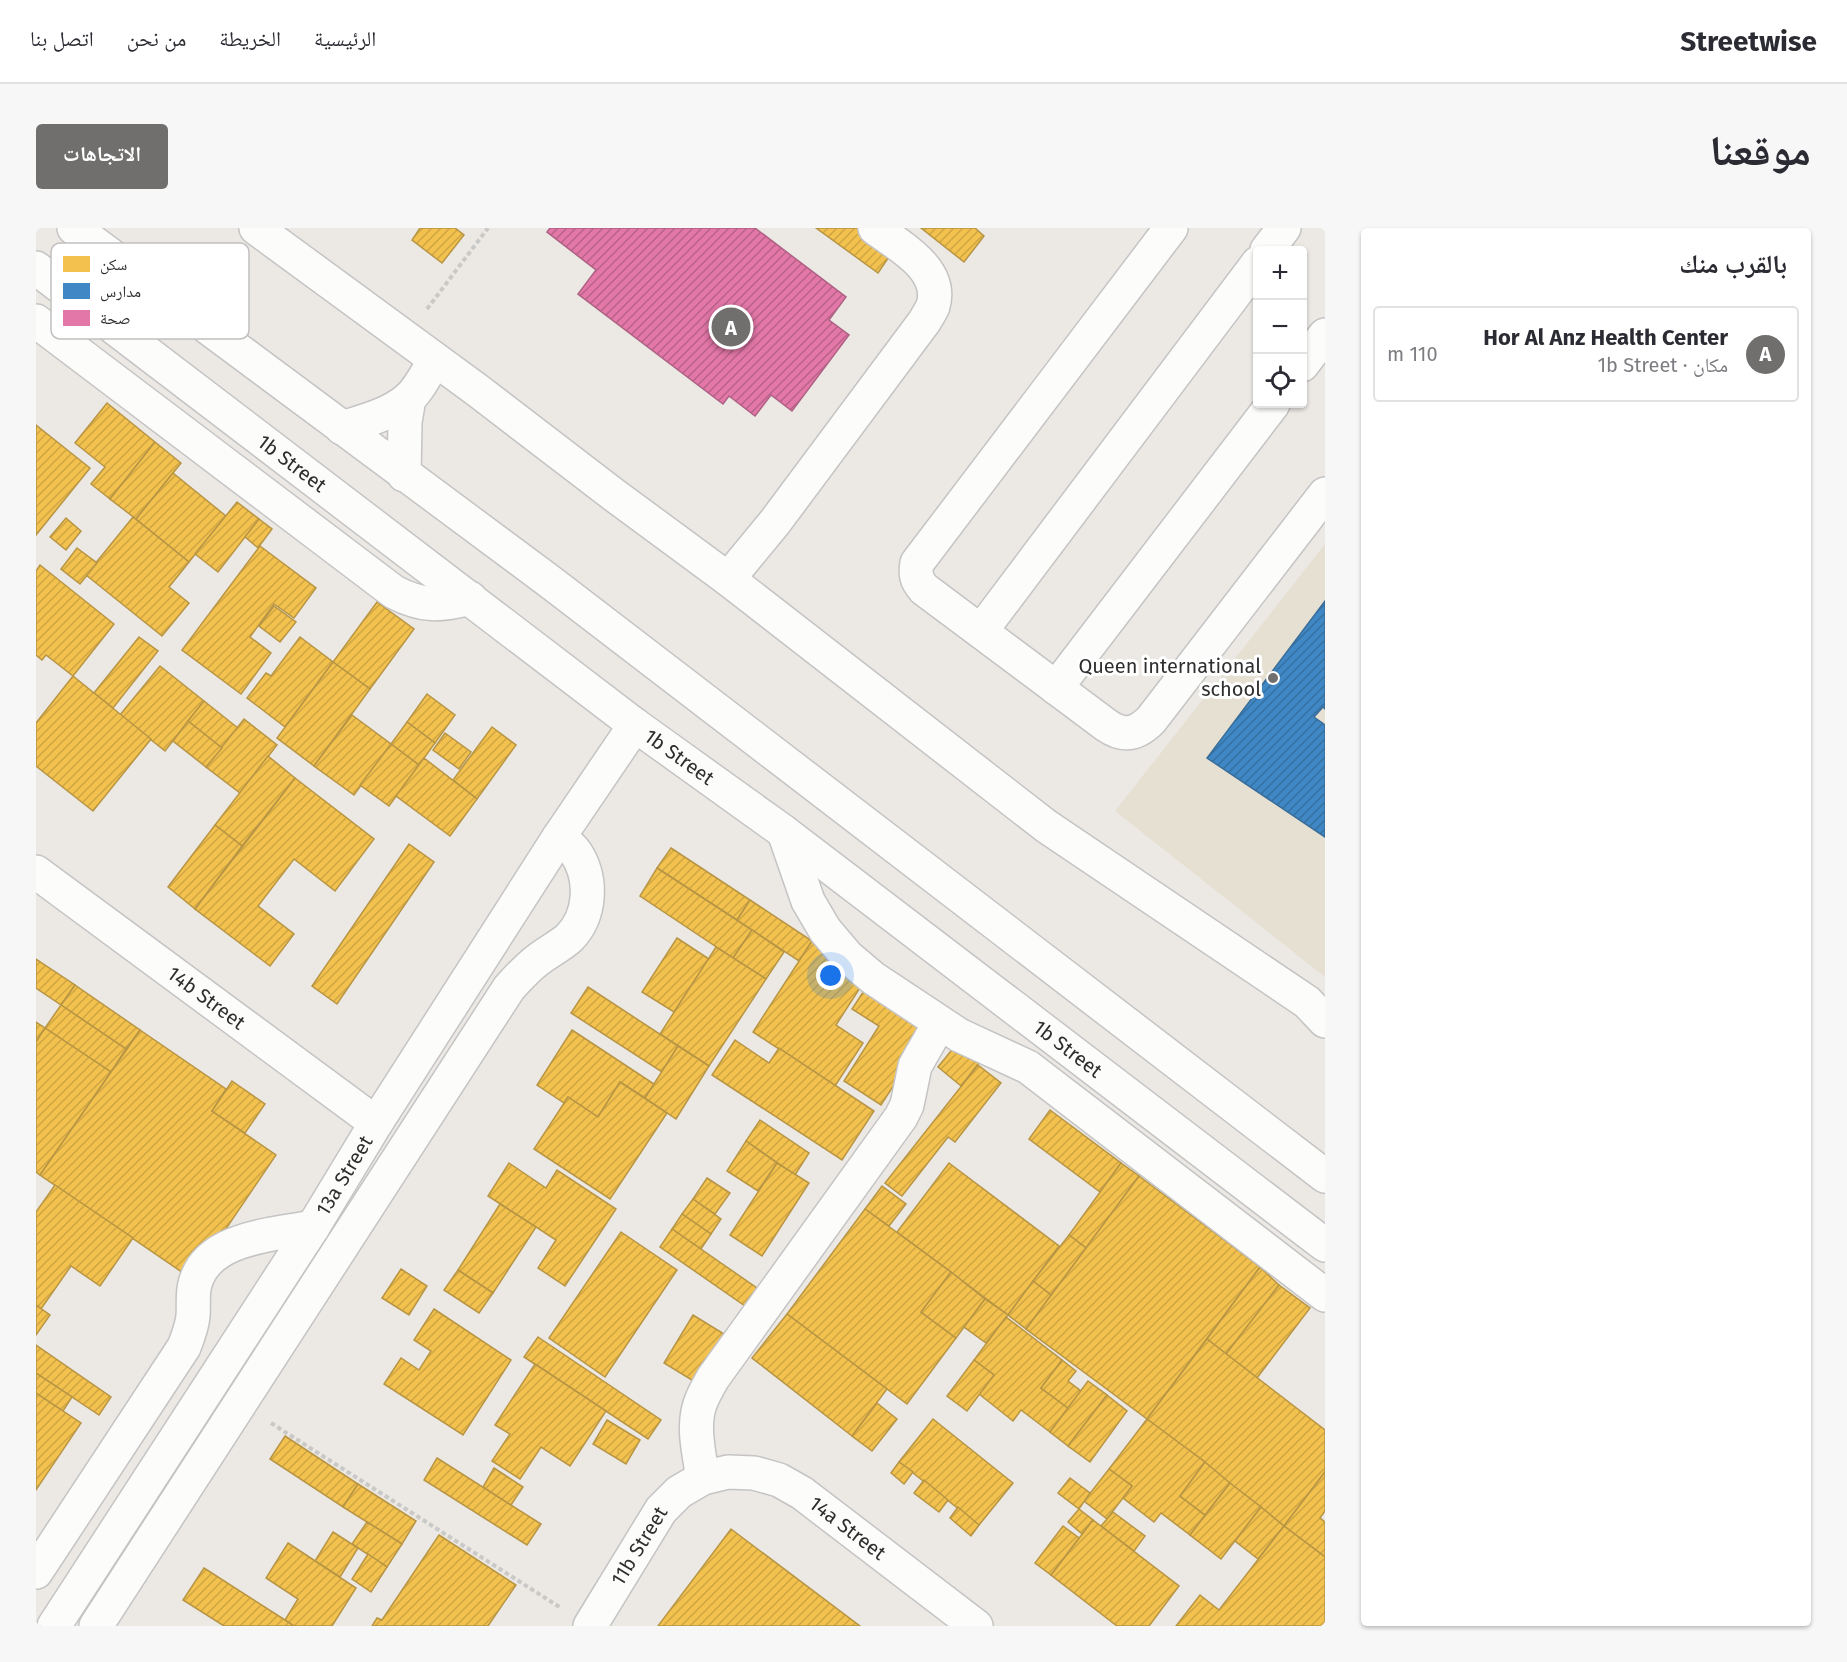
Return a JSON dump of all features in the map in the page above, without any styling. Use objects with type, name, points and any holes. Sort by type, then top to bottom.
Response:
[{"type":"street","points":[[74,228],[94,243]]},
{"type":"street","points":[[256,228],[728,579],[1046,826],[1307,1002],[1325,1021]]},
{"type":"street","points":[[728,579],[775,522],[924,322],[933,306],[935,288],[928,271],[875,228]]},
{"type":"street","points":[[1171,228],[917,563],[915,573],[918,582],[924,589],[1116,732],[1129,734],[1142,730],[1151,720],[1325,494]]},
{"type":"street","points":[[1270,246],[1284,228]]},
{"type":"street","name":"1b Street","points":[[36,268],[51,279]]},
{"type":"street","points":[[981,631],[1253,268]]},
{"type":"street","points":[[36,321],[51,332]]},
{"type":"street","points":[[1307,359],[1325,336]]},
{"type":"street","points":[[60,339],[394,592],[411,601],[429,604],[448,604],[470,598]]},
{"type":"street","name":"1b Street","points":[[129,339],[635,725],[784,832],[1325,1245]]},
{"type":"street","points":[[223,339],[549,581],[1324,1174]]},
{"type":"street","points":[[342,428],[388,411],[409,398],[435,360]]},
{"type":"street","points":[[404,475],[405,422],[409,398]]},
{"type":"street","points":[[1056,688],[1270,408]]},
{"type":"street","name":"13a Street","points":[[54,1626],[313,1227],[376,1123],[560,837],[635,725]]},
{"type":"street","points":[[784,832],[808,901],[825,930],[847,956],[873,978],[958,1035],[1028,1067],[1325,1295]]},
{"type":"street","points":[[96,1626],[509,988],[537,960],[569,938],[580,923],[586,905],[588,887],[584,868],[575,852],[560,837]]},
{"type":"street","name":"14b Street","points":[[36,873],[376,1123]]},
{"type":"street","points":[[703,1478],[698,1450],[697,1425],[701,1400],[713,1378],[901,1117],[911,1091],[915,1066],[939,1023]]},
{"type":"street","points":[[36,1572],[180,1354],[193,1317],[194,1285],[199,1271],[208,1258],[220,1249],[235,1243],[313,1227]]},
{"type":"street","name":"14a Street","points":[[703,1478],[728,1472],[754,1473],[779,1480],[801,1493],[976,1626]]},
{"type":"street","name":"11b Street","points":[[580,1620],[660,1510],[679,1492],[703,1478]]},
{"type":"path","points":[[405,338],[488,228]]},
{"type":"path","points":[[240,1403],[580,1620]]},
{"type":"shaded area","name":"Queen international school","points":[[1325,544],[1325,977],[1115,811]]},
{"type":"building: سكن","points":[[420,228],[455,228],[464,235],[442,263],[412,240]]},
{"type":"building: سكن","points":[[816,228],[867,228],[895,248],[878,273]]},
{"type":"building: سكن","points":[[921,228],[975,228],[984,236],[964,262]]},
{"type":"building: سكن","points":[[107,403],[155,442],[110,499],[91,484],[105,467],[75,443]]},
{"type":"building: سكن","points":[[36,425],[90,468],[36,535]]},
{"type":"building: سكن","points":[[155,442],[181,463],[136,519],[110,499]]},
{"type":"building: سكن","points":[[173,473],[226,516],[189,562],[136,519]]},
{"type":"building: سكن","points":[[237,502],[259,519],[218,572],[195,554]]},
{"type":"building: سكن","points":[[133,517],[189,562],[169,587],[189,603],[162,636],[86,575]]},
{"type":"building: سكن","points":[[66,518],[81,531],[66,550],[50,537]]},
{"type":"building: سكن","points":[[259,519],[272,529],[258,548],[245,537]]},
{"type":"building: سكن","points":[[260,546],[316,588],[294,618],[274,604],[250,637],[271,653],[241,694],[182,650]]},
{"type":"building: سكن","points":[[77,548],[97,563],[80,584],[61,569]]},
{"type":"building: سكن","points":[[40,565],[114,624],[73,676],[46,655],[42,660],[36,655],[36,571]]},
{"type":"building: سكن","points":[[377,602],[414,629],[370,689],[333,662]]},
{"type":"building: سكن","points":[[274,606],[296,622],[280,642],[259,626]]},
{"type":"building: سكن","points":[[139,637],[158,651],[113,708],[94,693]]},
{"type":"building: سكن","points":[[300,637],[333,662],[285,727],[247,698],[266,673],[271,676]]},
{"type":"building: سكن","points":[[333,662],[370,689],[314,766],[277,738]]},
{"type":"building: سكن","points":[[160,666],[204,701],[165,751],[120,715]]},
{"type":"building: سكن","points":[[73,676],[151,739],[93,811],[36,766],[36,723]]},
{"type":"building: سكن","points":[[427,694],[455,715],[435,743],[407,722]]},
{"type":"building: سكن","points":[[204,701],[238,728],[222,748],[188,721]]},
{"type":"building: سكن","points":[[352,715],[391,744],[354,795],[314,766]]},
{"type":"building: سكن","points":[[244,719],[277,745],[240,793],[206,767]]},
{"type":"building: سكن","points":[[188,721],[222,748],[206,767],[173,741]]},
{"type":"building: سكن","points":[[407,722],[435,743],[419,765],[391,744]]},
{"type":"building: سكن","points":[[492,727],[516,745],[477,799],[453,780]]},
{"type":"building: سكن","points":[[445,733],[471,752],[459,769],[433,750]]},
{"type":"building: سكن","points":[[391,744],[419,765],[389,806],[360,785]]},
{"type":"building: سكن","points":[[268,756],[295,778],[242,846],[215,825]]},
{"type":"building: سكن","points":[[424,758],[477,799],[450,836],[396,796]]},
{"type":"building: سكن","points":[[295,778],[374,839],[335,891],[294,859],[258,906],[294,934],[270,966],[195,909]]},
{"type":"building: سكن","points":[[215,825],[242,846],[195,909],[168,887]]},
{"type":"building: سكن","points":[[409,844],[434,862],[337,1004],[312,986]]},
{"type":"building: سكن","points":[[671,848],[750,900],[737,920],[657,868]]},
{"type":"building: سكن","points":[[657,868],[752,930],[733,958],[640,896]]},
{"type":"building: سكن","points":[[750,900],[812,941],[799,961],[737,920]]},
{"type":"building: سكن","points":[[752,930],[784,952],[766,979],[733,958]]},
{"type":"building: سكن","points":[[677,938],[709,959],[674,1012],[642,992]]},
{"type":"building: سكن","points":[[812,941],[867,977],[836,1025],[863,1043],[835,1086],[753,1032]]},
{"type":"building: سكن","points":[[716,947],[766,979],[709,1066],[660,1034]]},
{"type":"building: سكن","points":[[36,959],[75,985],[61,1005],[36,988]]},
{"type":"building: سكن","points":[[869,983],[933,1025],[881,1105],[844,1081],[879,1026],[852,1009]]},
{"type":"building: سكن","points":[[75,985],[140,1030],[126,1049],[61,1005]]},
{"type":"building: سكن","points":[[588,987],[678,1046],[662,1072],[571,1013]]},
{"type":"building: سكن","points":[[61,1005],[126,1049],[111,1072],[45,1028]]},
{"type":"building: سكن","points":[[36,1022],[45,1028],[36,1042]]},
{"type":"building: سكن","points":[[45,1028],[111,1072],[40,1175],[36,1172],[36,1042]]},
{"type":"building: سكن","points":[[140,1030],[226,1089],[212,1111],[276,1155],[192,1279],[40,1175]]},
{"type":"building: سكن","points":[[572,1030],[654,1084],[645,1098],[620,1082],[598,1117],[568,1097],[564,1103],[537,1085]]},
{"type":"building: سكن","points":[[735,1040],[769,1063],[779,1048],[874,1111],[842,1160],[712,1075]]},
{"type":"building: سكن","points":[[959,1041],[982,1059],[961,1086],[938,1067]]},
{"type":"building: سكن","points":[[678,1046],[709,1066],[676,1119],[645,1098]]},
{"type":"building: سكن","points":[[978,1065],[1001,1083],[955,1142],[948,1137],[902,1196],[885,1183]]},
{"type":"building: سكن","points":[[232,1081],[265,1104],[245,1133],[212,1111]]},
{"type":"building: سكن","points":[[620,1082],[667,1113],[610,1199],[534,1149],[568,1097],[598,1117]]},
{"type":"building: سكن","points":[[1050,1110],[1121,1163],[1100,1192],[1029,1139]]},
{"type":"building: سكن","points":[[760,1120],[809,1153],[795,1175],[746,1141]]},
{"type":"building: سكن","points":[[746,1141],[777,1163],[758,1191],[727,1171]]},
{"type":"building: سكن","points":[[509,1163],[546,1188],[557,1170],[616,1209],[565,1286],[538,1268],[556,1240],[488,1196]]},
{"type":"building: سكن","points":[[777,1163],[809,1183],[762,1256],[730,1235]]},
{"type":"building: سكن","points":[[949,1163],[1059,1246],[1008,1315],[897,1232]]},
{"type":"building: سكن","points":[[1121,1163],[1139,1176],[1086,1248],[1069,1235]]},
{"type":"building: سكن","points":[[1139,1176],[1260,1267],[1147,1419],[1026,1329]]},
{"type":"building: سكن","points":[[707,1178],[730,1193],[715,1214],[693,1199]]},
{"type":"building: سكن","points":[[55,1185],[133,1238],[100,1286],[71,1266],[41,1309],[36,1305],[36,1212]]},
{"type":"building: سكن","points":[[882,1186],[906,1204],[889,1226],[865,1209]]},
{"type":"building: سكن","points":[[693,1199],[721,1219],[711,1234],[682,1214]]},
{"type":"building: سكن","points":[[500,1204],[536,1227],[493,1293],[458,1270]]},
{"type":"building: سكن","points":[[865,1209],[951,1272],[921,1312],[956,1338],[907,1404],[787,1314]]},
{"type":"building: سكن","points":[[682,1214],[711,1234],[701,1249],[672,1229]]},
{"type":"building: سكن","points":[[672,1229],[757,1288],[745,1306],[660,1247]]},
{"type":"building: سكن","points":[[621,1232],[677,1270],[605,1377],[549,1338]]},
{"type":"building: سكن","points":[[1069,1235],[1086,1248],[1051,1295],[1033,1281]]},
{"type":"building: سكن","points":[[1260,1267],[1279,1285],[1226,1354],[1207,1339]]},
{"type":"building: سكن","points":[[401,1269],[427,1286],[409,1315],[382,1298]]},
{"type":"building: سكن","points":[[458,1270],[493,1293],[479,1313],[444,1290]]},
{"type":"building: سكن","points":[[951,1272],[985,1299],[956,1338],[921,1312]]},
{"type":"building: سكن","points":[[1033,1281],[1051,1295],[1026,1329],[1008,1315]]},
{"type":"building: سكن","points":[[1279,1285],[1310,1308],[1257,1378],[1226,1354]]},
{"type":"building: سكن","points":[[985,1299],[1008,1315],[986,1343],[964,1327]]},
{"type":"building: سكن","points":[[36,1305],[50,1315],[36,1335]]},
{"type":"building: سكن","points":[[434,1309],[511,1360],[463,1435],[384,1384],[401,1358],[419,1370],[431,1351],[414,1340]]},
{"type":"building: سكن","points":[[787,1314],[887,1389],[852,1436],[752,1358]]},
{"type":"building: سكن","points":[[693,1315],[724,1334],[695,1382],[664,1363]]},
{"type":"building: سكن","points":[[1006,1317],[1062,1360],[1041,1388],[1068,1408],[1050,1432],[1021,1410],[1013,1421],[979,1394],[994,1375],[974,1360]]},
{"type":"building: سكن","points":[[538,1337],[661,1420],[648,1439],[524,1357]]},
{"type":"building: سكن","points":[[1207,1339],[1325,1430],[1325,1472],[1284,1526],[1147,1419]]},
{"type":"building: سكن","points":[[36,1345],[111,1397],[99,1415],[36,1373]]},
{"type":"building: سكن","points":[[974,1360],[994,1375],[967,1411],[947,1396]]},
{"type":"building: سكن","points":[[1062,1360],[1076,1371],[1068,1381],[1081,1391],[1068,1408],[1041,1388]]},
{"type":"building: سكن","points":[[535,1364],[606,1411],[570,1466],[541,1447],[520,1479],[492,1461],[510,1434],[495,1425]]},
{"type":"building: سكن","points":[[36,1373],[72,1397],[63,1411],[36,1393]]},
{"type":"building: سكن","points":[[1088,1381],[1107,1395],[1068,1446],[1050,1432]]},
{"type":"building: سكن","points":[[36,1393],[81,1423],[36,1490]]},
{"type":"building: سكن","points":[[1107,1395],[1127,1411],[1090,1462],[1068,1446]]},
{"type":"building: سكن","points":[[877,1403],[897,1419],[872,1451],[852,1436]]},
{"type":"building: سكن","points":[[933,1419],[1013,1483],[979,1525],[899,1462]]},
{"type":"building: سكن","points":[[1147,1419],[1205,1462],[1180,1496],[1205,1515],[1190,1535],[1161,1513],[1154,1522],[1123,1498],[1132,1486],[1109,1469]]},
{"type":"building: سكن","points":[[607,1420],[640,1440],[626,1464],[593,1444]]},
{"type":"building: سكن","points":[[285,1436],[358,1484],[343,1507],[270,1459]]},
{"type":"building: سكن","points":[[437,1458],[541,1524],[527,1545],[424,1480]]},
{"type":"building: سكن","points":[[899,1462],[913,1472],[904,1484],[891,1473]]},
{"type":"building: سكن","points":[[1205,1462],[1230,1483],[1205,1515],[1180,1496]]},
{"type":"building: سكن","points":[[494,1468],[523,1487],[511,1505],[483,1487]]},
{"type":"building: سكن","points":[[1109,1469],[1132,1486],[1107,1519],[1084,1501]]},
{"type":"building: سكن","points":[[1325,1472],[1325,1511],[1320,1518],[1325,1522],[1325,1557],[1284,1526]]},
{"type":"building: سكن","points":[[1070,1478],[1090,1493],[1079,1509],[1058,1493]]},
{"type":"building: سكن","points":[[924,1480],[948,1500],[939,1512],[914,1493]]},
{"type":"building: سكن","points":[[1230,1483],[1261,1507],[1221,1559],[1190,1535]]},
{"type":"building: سكن","points":[[358,1484],[416,1521],[402,1544],[343,1507]]},
{"type":"building: سكن","points":[[958,1507],[979,1525],[971,1536],[950,1518]]},
{"type":"building: سكن","points":[[1261,1507],[1284,1526],[1258,1559],[1235,1541]]},
{"type":"building: سكن","points":[[1079,1509],[1093,1520],[1082,1534],[1068,1522]]},
{"type":"building: سكن","points":[[1113,1512],[1145,1536],[1134,1551],[1101,1526]]},
{"type":"building: سكن","points":[[1093,1520],[1179,1586],[1149,1626],[1117,1626],[1051,1575]]},
{"type":"building: سكن","points":[[367,1522],[402,1544],[387,1567],[352,1544]]},
{"type":"building: سكن","points":[[1063,1526],[1079,1538],[1051,1575],[1035,1563]]},
{"type":"building: سكن","points":[[1284,1526],[1325,1557],[1325,1626],[1176,1626],[1200,1595],[1219,1610]]},
{"type":"building: سكن","points":[[731,1529],[860,1626],[658,1626]]},
{"type":"building: سكن","points":[[333,1532],[358,1548],[340,1577],[315,1561]]},
{"type":"building: سكن","points":[[439,1535],[516,1585],[488,1626],[372,1626],[377,1618],[382,1620]]},
{"type":"building: سكن","points":[[288,1543],[356,1588],[332,1626],[294,1626],[285,1620],[298,1599],[266,1578]]},
{"type":"building: سكن","points":[[368,1554],[387,1567],[371,1592],[352,1579]]},
{"type":"building: سكن","points":[[204,1568],[294,1626],[224,1626],[183,1600]]},
{"type":"building: مدارس","points":[[1325,601],[1325,709],[1323,707],[1314,717],[1325,725],[1325,837],[1207,758]]},
{"type":"building: صحة","points":[[550,228],[755,228],[846,297],[829,320],[849,335],[792,411],[771,395],[755,416],[729,396],[723,404],[578,294],[596,270],[547,232]]},
{"type":"place","name":"Hor Al Anz Health Center","points":[[731,327]]},
{"type":"place","name":"Queen international school","points":[[1273,678]]}]
